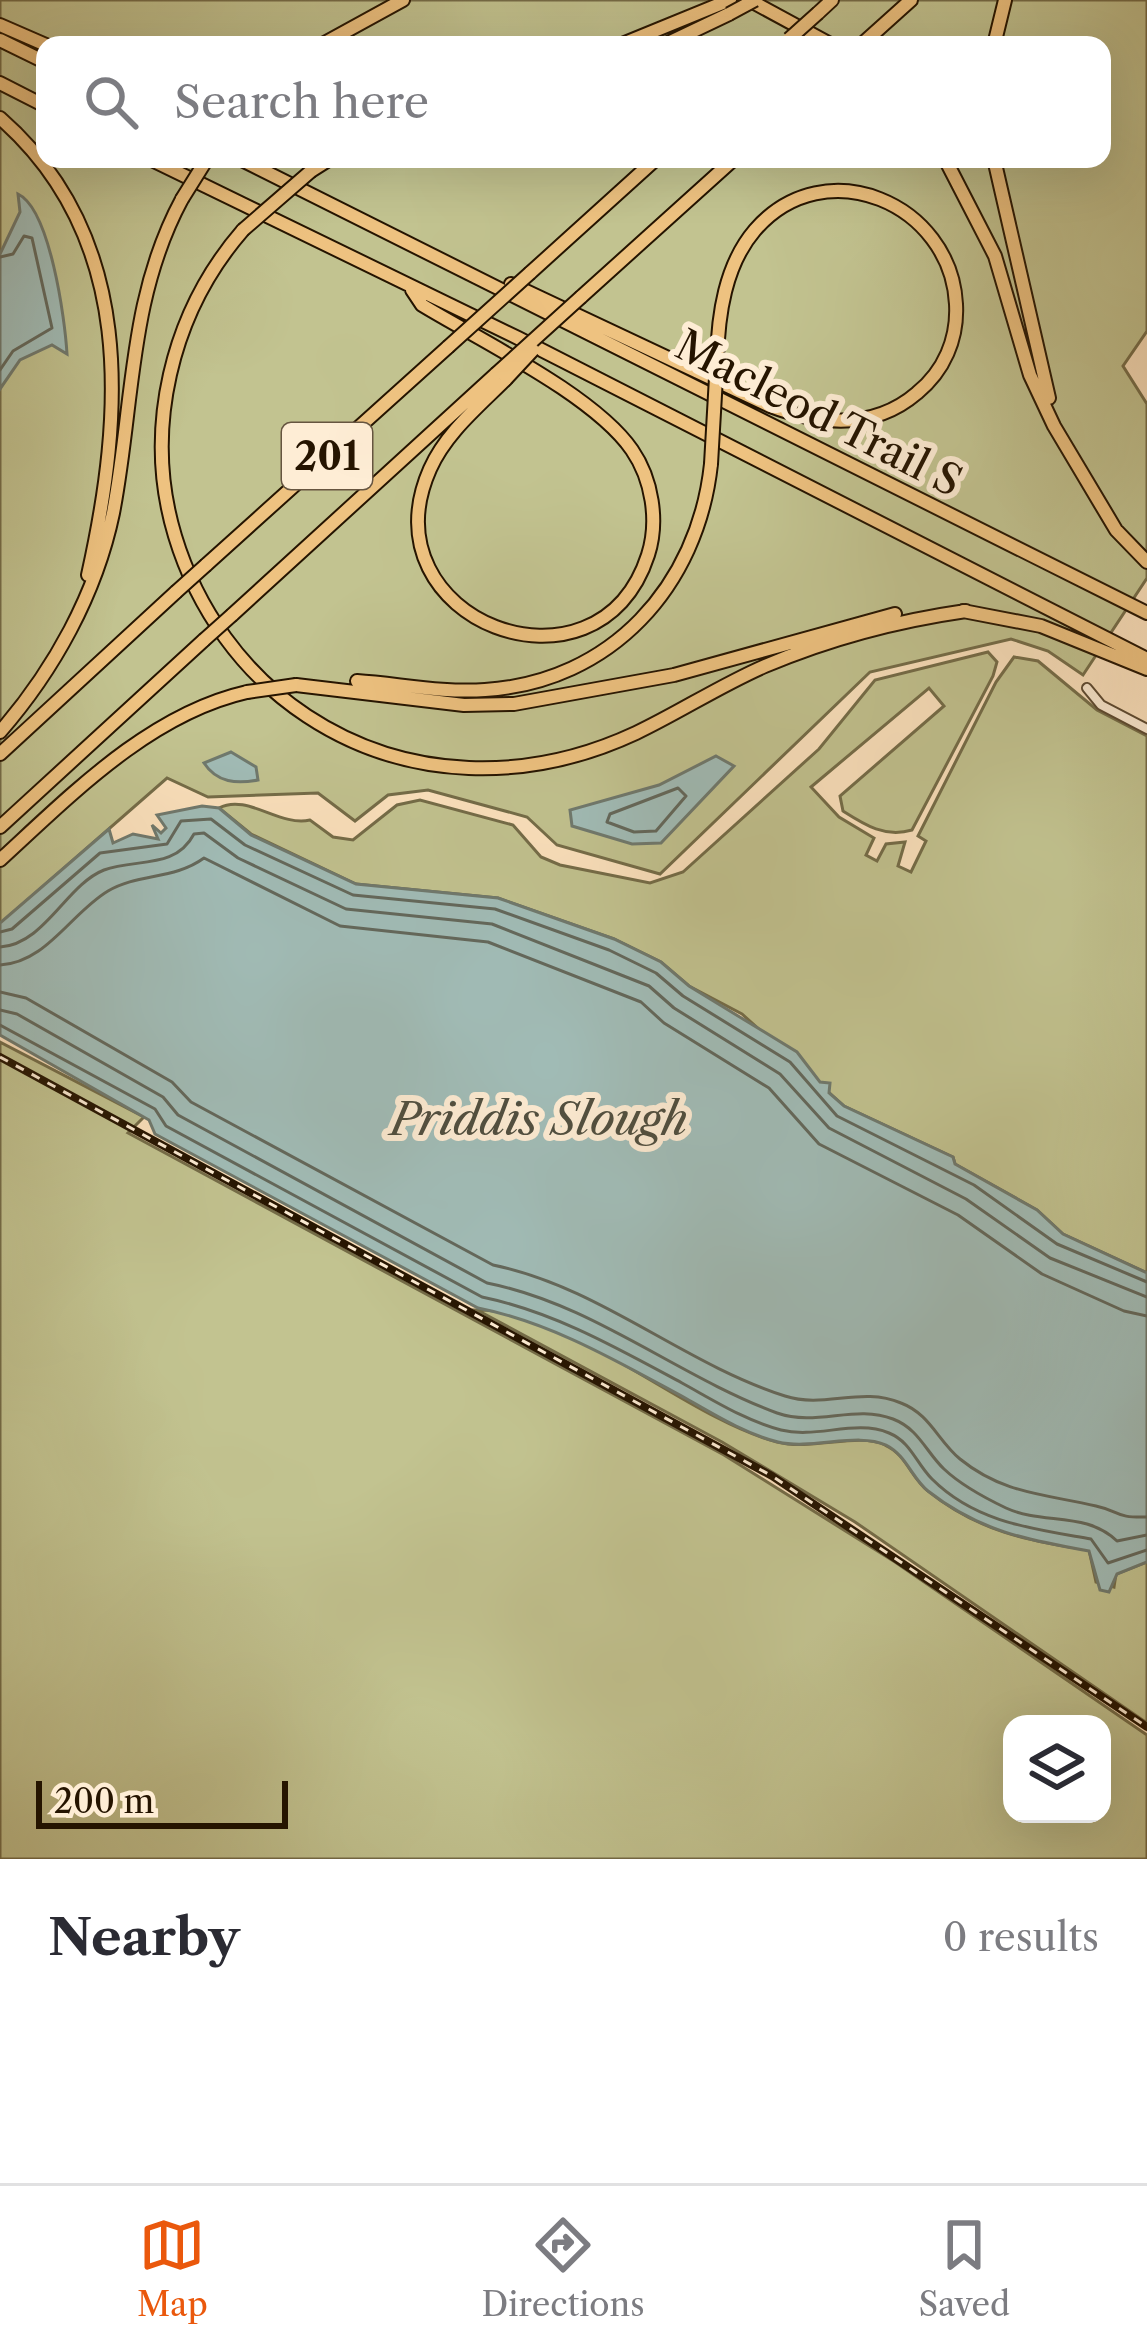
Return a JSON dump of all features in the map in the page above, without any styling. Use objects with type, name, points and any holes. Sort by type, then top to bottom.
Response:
[{"type":"highway","points":[[337,36],[403,0]]},
{"type":"highway","points":[[645,36],[752,0],[816,36]]},
{"type":"highway","points":[[793,36],[832,0]]},
{"type":"highway","points":[[871,36],[911,0]]},
{"type":"highway","points":[[996,36],[1005,0]]},
{"type":"highway","points":[[678,36],[725,7]]},
{"type":"highway","points":[[0,25],[36,41]]},
{"type":"highway","points":[[0,40],[36,58]]},
{"type":"highway","points":[[0,83],[36,101]]},
{"type":"highway","points":[[0,118],[36,155]]},
{"type":"highway","points":[[48,168],[74,208],[102,277],[112,331],[113,395],[102,500],[72,627]]},
{"type":"highway","points":[[169,168],[411,289],[422,305],[588,407],[631,449],[644,473],[653,523],[644,568],[619,603],[563,634],[508,633],[470,616],[440,588],[423,548],[420,506],[430,470],[451,436],[501,376]]},
{"type":"highway","points":[[0,732],[72,627],[108,534],[143,298],[182,199],[201,168]]},
{"type":"highway","points":[[0,860],[148,736],[191,711],[247,692],[345,681],[489,690],[522,686],[586,662],[643,620],[679,573],[701,524],[711,464],[717,359],[719,316],[738,255],[771,215],[803,198],[852,191],[896,204],[931,234],[953,275],[953,335],[929,383],[902,406],[878,416],[834,422],[770,406],[538,296],[463,270],[258,168]]},
{"type":"highway","points":[[314,168],[242,230],[203,286],[174,357],[163,427],[168,508],[189,574],[221,632],[274,691],[341,736],[387,755],[483,770],[547,763],[629,736],[750,673],[815,647],[889,623],[966,611]]},
{"type":"highway","name":"201","points":[[0,754],[646,168]]},
{"type":"highway","name":"201","points":[[0,827],[501,376],[564,312],[724,168]]},
{"type":"highway","points":[[950,168],[995,256],[1030,375],[1068,451],[1116,530],[1147,562]]},
{"type":"highway","points":[[996,168],[1043,382],[1068,451]]},
{"type":"highway","name":"Macleod Trail S","points":[[463,270],[1147,613]]},
{"type":"highway","name":"Macleod Trail S","points":[[411,289],[518,338],[1147,659]]},
{"type":"highway","points":[[302,685],[464,705],[514,704],[674,675],[876,618],[966,611],[1031,623],[1147,669]]},
{"type":"street","points":[[1087,688],[1101,705],[1147,729]]},
{"type":"green space","points":[[0,0],[1147,0],[1147,331],[1123,366],[1147,404],[1147,578],[1083,675],[1048,651],[1011,639],[870,672],[660,874],[557,845],[527,817],[428,790],[388,795],[355,821],[318,793],[208,797],[167,778],[0,924]]},
{"type":"green space","points":[[988,652],[997,662],[993,676],[912,830],[884,831],[867,825],[843,811],[840,796],[944,706],[929,688],[811,787],[839,817],[874,838],[866,855],[877,861],[886,844],[905,842],[898,866],[911,872],[926,841],[918,836],[996,682],[1014,657],[1038,661],[1097,710],[1147,736],[1147,1273],[1063,1234],[1037,1210],[955,1164],[953,1157],[844,1106],[742,1014],[689,986],[661,962],[614,939],[498,898],[356,884],[251,834],[219,808],[241,805],[287,819],[310,820],[333,837],[353,840],[397,805],[420,800],[513,825],[541,857],[560,865],[650,883],[683,872],[819,749],[875,680]]},
{"type":"green space","points":[[0,1042],[144,1117],[128,1133],[724,1455],[895,1562],[1147,1735],[1147,1859],[0,1859]]},
{"type":"green space","points":[[477,1310],[513,1314],[550,1326],[704,1411],[777,1442],[862,1440],[885,1445],[928,1491],[966,1516],[1024,1538],[1089,1550],[1096,1582],[1114,1587],[1116,1574],[1147,1562],[1147,1723],[855,1522],[722,1442]]},
{"type":"water","points":[[18,194],[39,220],[47,242],[67,354],[52,345],[20,360],[0,389],[0,254],[20,212]]},
{"type":"water","points":[[231,752],[256,767],[258,780],[228,780],[204,763]]},
{"type":"water","points":[[716,756],[734,766],[661,843],[632,844],[572,826],[570,810],[659,785]]},
{"type":"water","name":"Priddis Slough","points":[[202,806],[219,808],[251,835],[356,884],[498,898],[614,939],[661,962],[689,986],[797,1052],[820,1082],[830,1083],[829,1093],[844,1106],[953,1157],[955,1164],[1037,1210],[1063,1234],[1147,1273],[1147,1562],[1117,1574],[1109,1592],[1100,1590],[1089,1551],[1024,1538],[966,1516],[928,1491],[886,1445],[862,1440],[791,1444],[766,1439],[586,1346],[533,1323],[478,1308],[155,1134],[149,1120],[0,1035],[0,923],[109,829],[113,843],[133,834],[158,839],[152,825],[161,833],[166,828],[157,815]]},
{"type":"railway","points":[[0,1057],[772,1476],[1147,1727]]}]
